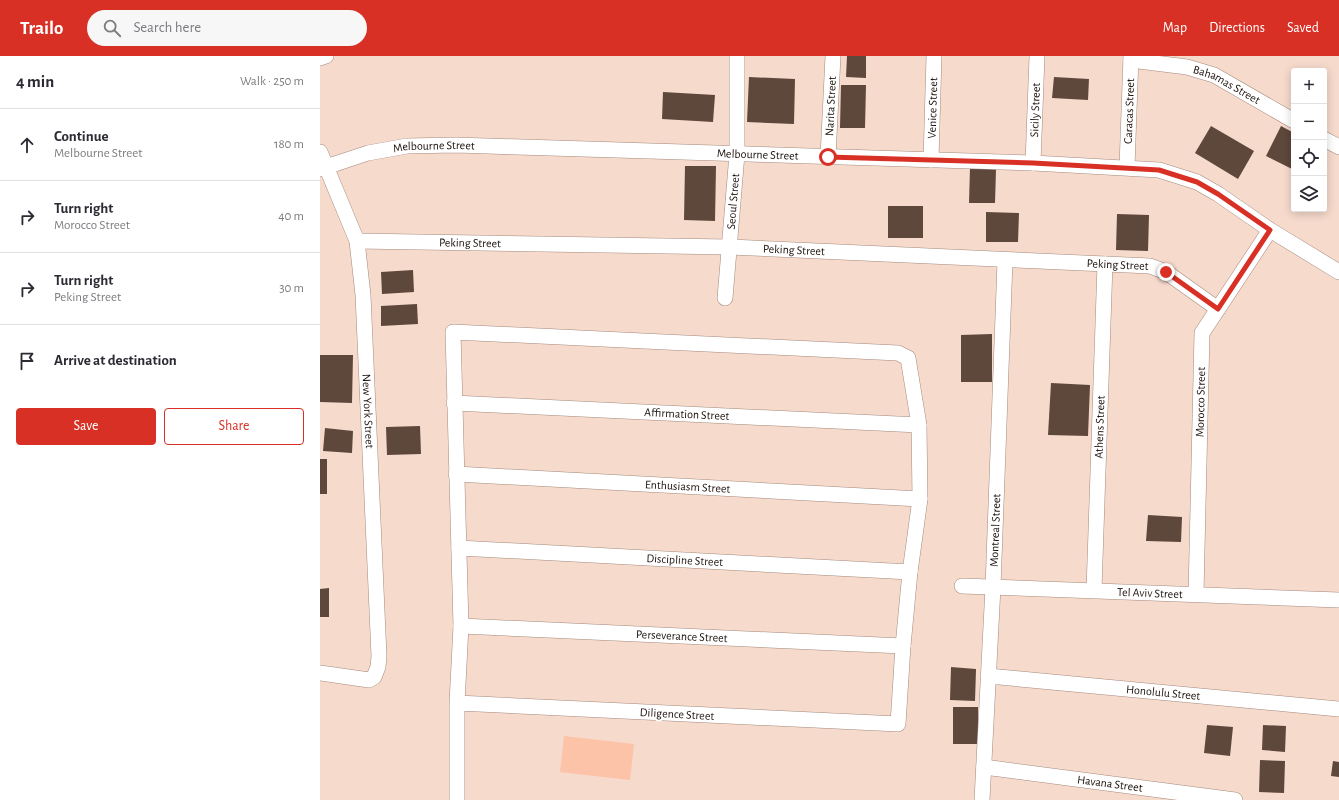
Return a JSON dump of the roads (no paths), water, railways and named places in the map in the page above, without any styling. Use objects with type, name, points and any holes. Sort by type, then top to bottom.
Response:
[{"type":"street","points":[[320,58],[326,56]]},
{"type":"street","name":"Seoul Street","points":[[725,298],[737,154],[738,56]]},
{"type":"street","name":"Narita Street","points":[[828,157],[833,56]]},
{"type":"street","name":"Venice Street","points":[[931,160],[934,56]]},
{"type":"street","name":"Sicily Street","points":[[1033,163],[1037,56]]},
{"type":"street","name":"Bahamas Street","points":[[1131,58],[1187,68],[1214,75],[1291,119]]},
{"type":"street","name":"Caracas Street","points":[[1127,167],[1131,58]]},
{"type":"street","points":[[1327,140],[1339,147]]},
{"type":"street","name":"Melbourne Street","points":[[323,168],[368,153],[407,146],[449,145],[1033,163],[1127,167],[1159,170],[1197,182],[1218,194],[1270,230],[1339,272]]},
{"type":"street","name":"New York Street","points":[[320,152],[323,168],[357,241],[363,295],[379,656],[378,667],[374,677],[369,680],[320,673]]},
{"type":"street","name":"Morocco Street","points":[[1196,594],[1202,333],[1270,230]]},
{"type":"street","name":"Peking Street","points":[[357,241],[730,247],[1005,261],[1150,266],[1166,272],[1218,309]]},
{"type":"street","name":"Montreal Street","points":[[982,800],[993,587],[1005,261]]},
{"type":"street","name":"Athens Street","points":[[1094,590],[1105,264]]},
{"type":"street","points":[[457,800],[457,703],[461,626],[453,332],[898,353],[908,358],[918,425],[920,499],[910,572],[903,646]]},
{"type":"street","name":"Affirmation Street","points":[[454,402],[918,425]]},
{"type":"street","name":"Enthusiasm Street","points":[[456,474],[920,499]]},
{"type":"street","name":"Discipline Street","points":[[459,548],[910,572]]},
{"type":"street","name":"Tel Aviv Street","points":[[962,586],[1339,600]]},
{"type":"street","name":"Perseverance Street","points":[[461,626],[903,646]]},
{"type":"street","name":"Diligence Street","points":[[457,703],[898,724],[903,646]]},
{"type":"street","name":"Honolulu Street","points":[[988,676],[1339,709]]},
{"type":"street","name":"Havana Street","points":[[984,767],[1235,800]]}]
